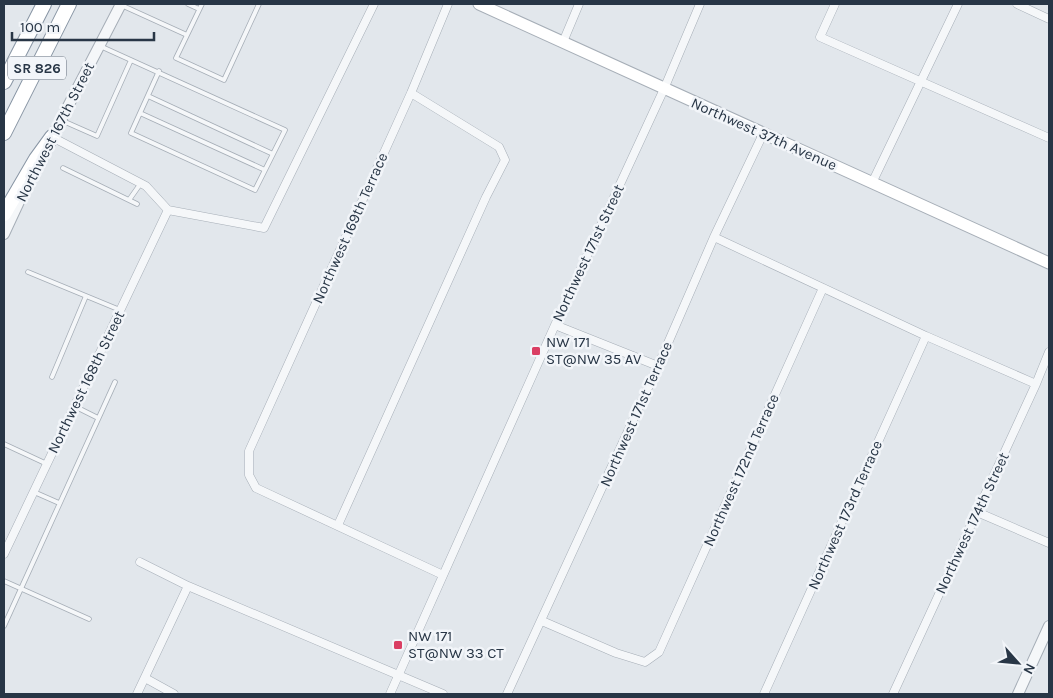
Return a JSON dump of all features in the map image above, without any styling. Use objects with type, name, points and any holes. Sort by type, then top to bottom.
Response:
[{"type":"highway","name":"SR 826","points":[[4,82],[44,4]]},
{"type":"highway","name":"SR 826","points":[[4,133],[69,4]]},
{"type":"highway","points":[[4,214],[36,159],[52,136]]},
{"type":"main road","name":"Northwest 37th Avenue","points":[[479,4],[1049,263]]},
{"type":"street","name":"Northwest 167th Street","points":[[4,234],[52,136],[121,4]]},
{"type":"street","points":[[52,136],[146,186],[168,210],[264,228],[374,4]]},
{"type":"street","name":"Northwest 169th Terrace","points":[[338,525],[256,488],[249,475],[249,451],[411,93],[448,4]]},
{"type":"street","points":[[562,42],[579,4]]},
{"type":"street","name":"Northwest 171st Street","points":[[390,694],[555,325],[664,89],[700,4]]},
{"type":"street","points":[[835,4],[820,37],[1049,138]]},
{"type":"street","points":[[872,183],[958,4]]},
{"type":"street","points":[[1017,4],[1049,19]]},
{"type":"street","points":[[411,93],[499,147],[505,160],[486,197],[338,525],[443,575]]},
{"type":"street","name":"Northwest 171st Terrace","points":[[507,694],[658,366],[714,237],[763,134]]},
{"type":"street","name":"Northwest 168th Street","points":[[4,554],[168,210]]},
{"type":"street","points":[[714,237],[926,336],[1036,384]]},
{"type":"street","name":"Northwest 172nd Terrace","points":[[542,621],[616,653],[645,662],[659,652],[823,288]]},
{"type":"street","points":[[555,325],[658,366]]},
{"type":"street","name":"Northwest 173rd Terrace","points":[[764,694],[926,336]]},
{"type":"street","name":"Northwest 174th Street","points":[[893,694],[1049,352]]},
{"type":"street","points":[[977,512],[1049,543]]},
{"type":"street","points":[[140,562],[188,586],[443,694]]},
{"type":"street","points":[[137,694],[188,586]]},
{"type":"street","points":[[1018,694],[1049,626]]},
{"type":"street","points":[[145,678],[174,694]]},
{"type":"lane","points":[[121,4],[187,35]]},
{"type":"lane","points":[[188,4],[199,9]]},
{"type":"lane","points":[[202,4],[176,58],[224,80],[259,4]]},
{"type":"lane","points":[[100,46],[159,71],[285,130],[255,190],[131,133],[159,71]]},
{"type":"lane","points":[[61,120],[97,136],[131,60]]},
{"type":"lane","points":[[148,96],[273,154]]},
{"type":"lane","points":[[140,113],[265,170]]},
{"type":"lane","points":[[63,168],[137,204]]},
{"type":"lane","points":[[128,200],[141,183]]},
{"type":"lane","points":[[28,272],[120,310]]},
{"type":"lane","points":[[52,377],[86,296]]},
{"type":"lane","points":[[4,626],[115,382]]},
{"type":"lane","points":[[74,406],[98,418]]},
{"type":"lane","points":[[4,444],[47,464]]},
{"type":"lane","points":[[34,492],[59,504]]},
{"type":"lane","points":[[4,581],[89,619]]},
{"type":"place","name":"NW 171 ST@NW 35 AV","points":[[536,351]]},
{"type":"place","name":"NW 171 ST@NW 33 CT","points":[[398,645]]}]
